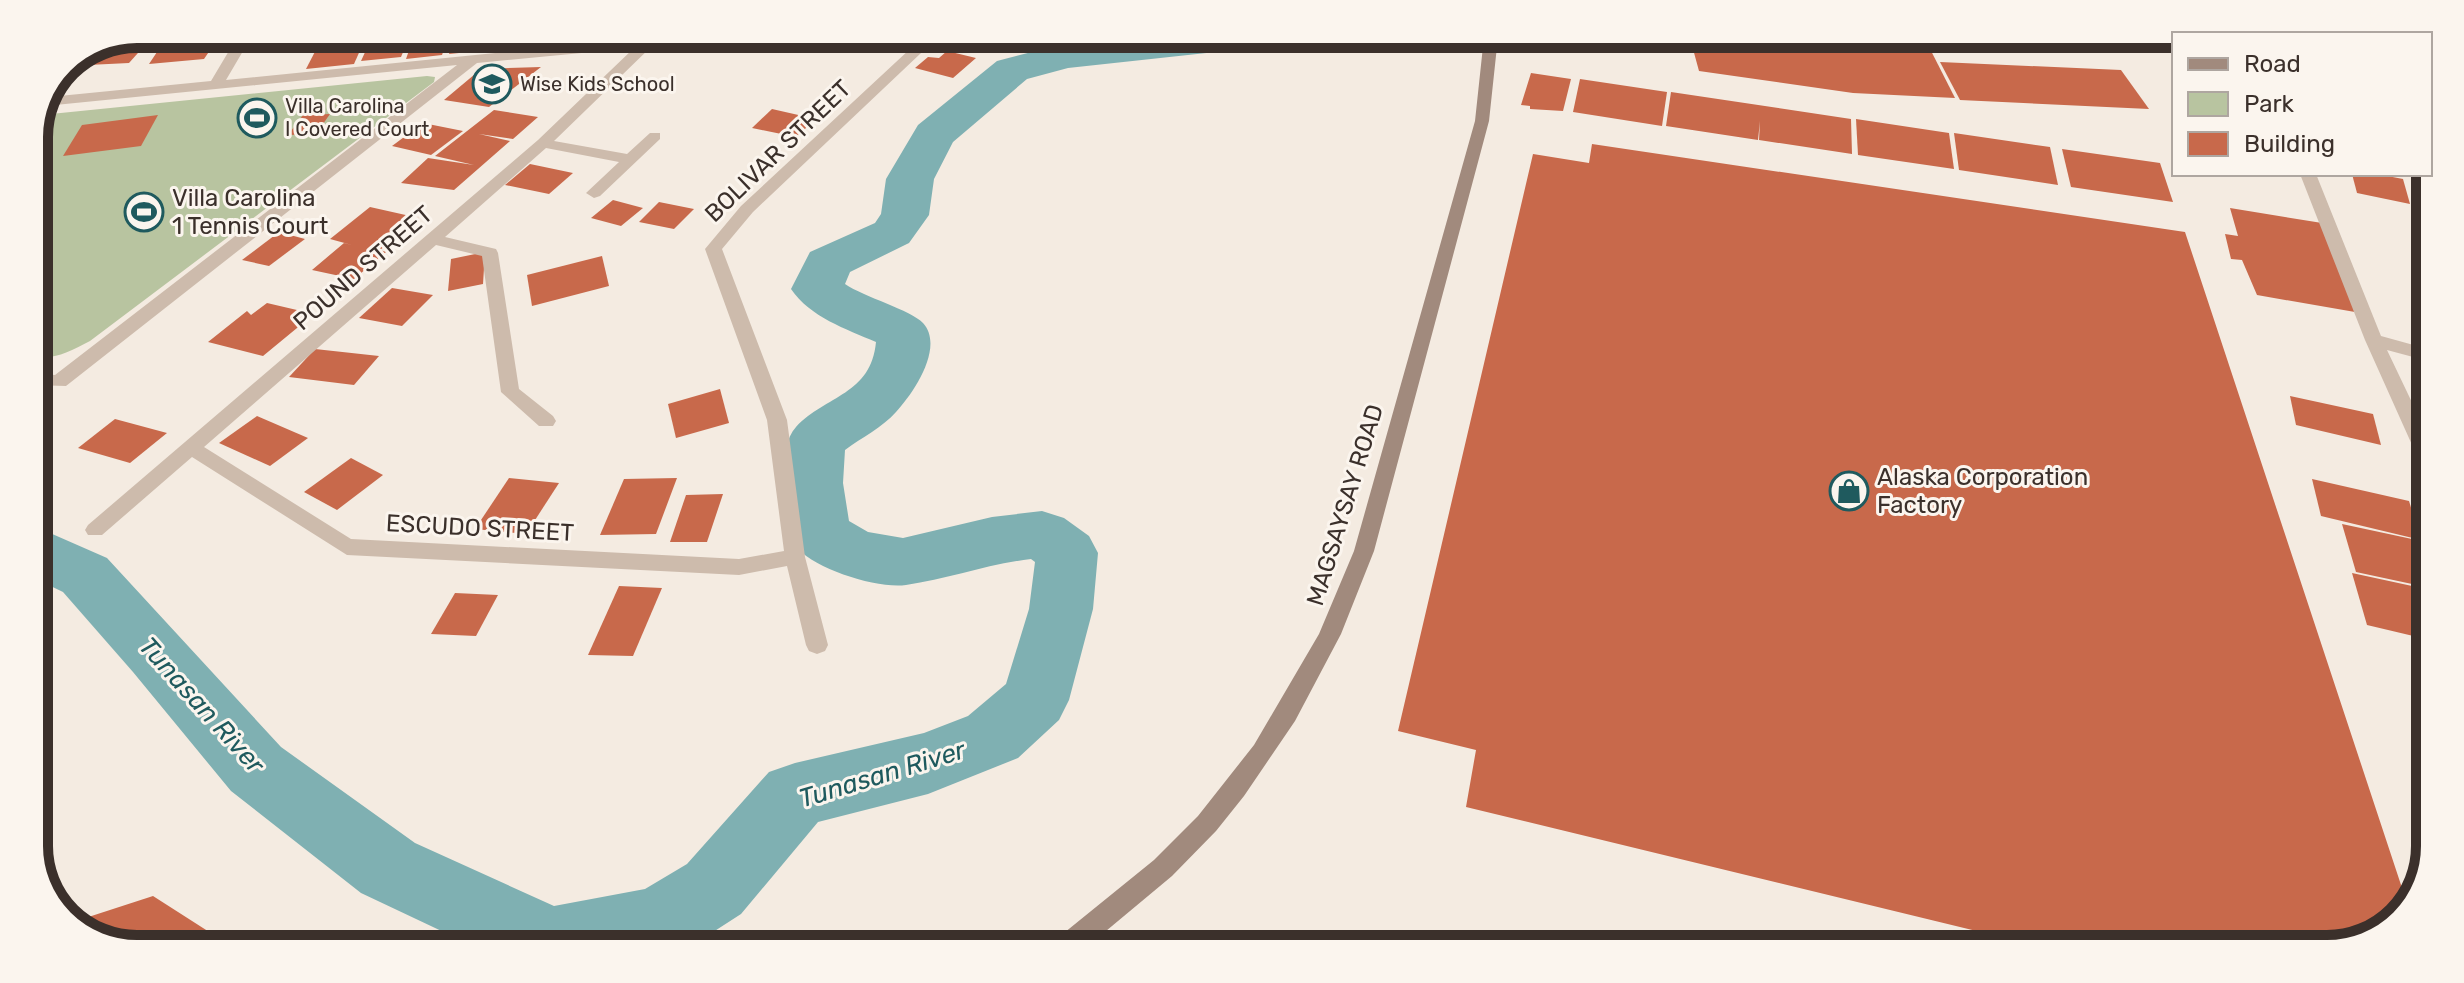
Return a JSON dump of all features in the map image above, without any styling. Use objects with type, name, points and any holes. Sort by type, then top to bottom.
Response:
[{"type":"main road","name":"MAGSAYSAY ROAD","points":[[1081,935],[1176,856],[1241,783],[1320,656],[1346,603],[1364,551],[1482,121],[1490,48]]},
{"type":"street","points":[[216,85],[238,48]]},
{"type":"street","points":[[56,101],[570,48]]},
{"type":"street","name":"POUND STREET","points":[[95,530],[543,143],[640,48]]},
{"type":"street","name":"BOLIVAR STREET","points":[[817,645],[795,557],[777,420],[713,249],[747,209],[919,48]]},
{"type":"street","points":[[48,381],[59,382],[474,59]]},
{"type":"street","points":[[594,193],[655,136]]},
{"type":"street","points":[[543,143],[629,159]]},
{"type":"street","points":[[2309,176],[2374,340],[2416,432]]},
{"type":"street","points":[[433,239],[490,253],[510,392],[546,421]]},
{"type":"street","points":[[2374,340],[2416,352]]},
{"type":"street","name":"ESCUDO STREET","points":[[190,447],[347,547],[739,567],[795,557]]},
{"type":"green space","points":[[435,77],[434,82],[90,341],[48,357],[48,137],[52,114]]},
{"type":"building","points":[[142,48],[129,63],[88,65],[103,55],[119,50]]},
{"type":"building","points":[[160,48],[211,48],[204,59],[149,64]]},
{"type":"building","points":[[271,48],[309,48],[309,49],[268,53]]},
{"type":"building","points":[[317,48],[361,48],[354,64],[306,69]]},
{"type":"building","points":[[367,48],[405,48],[401,57],[361,61]]},
{"type":"building","points":[[410,48],[444,48],[442,55],[406,59]]},
{"type":"building","points":[[451,48],[490,48],[489,50],[449,54]]},
{"type":"building","points":[[941,48],[980,48],[975,53]]},
{"type":"building","points":[[1693,48],[1930,48],[1955,98],[1853,93],[1699,71]]},
{"type":"building","points":[[947,51],[976,58],[953,78],[915,68],[928,57],[939,58]]},
{"type":"building","points":[[1940,62],[2121,70],[2149,109],[1960,100]]},
{"type":"building","name":"Wise Kids School","points":[[541,67],[489,107],[444,100],[481,69]]},
{"type":"building","points":[[1531,73],[1571,79],[1563,111],[1530,109],[1530,106],[1521,105]]},
{"type":"building","points":[[1580,79],[1667,92],[1662,126],[1573,112]]},
{"type":"building","points":[[1671,92],[1851,119],[1852,154],[1759,140],[1760,121],[1758,140],[1666,126]]},
{"type":"building","points":[[772,109],[816,119],[796,137],[752,128]]},
{"type":"building","points":[[494,110],[538,117],[513,139],[479,134],[510,141],[454,190],[401,183],[428,158],[474,165],[435,156]]},
{"type":"building","points":[[330,114],[316,134],[288,135],[303,115]]},
{"type":"building","points":[[158,115],[141,146],[63,156],[82,125]]},
{"type":"building","points":[[1856,119],[1949,133],[1954,169],[1858,155]]},
{"type":"building","points":[[423,123],[463,131],[431,155],[392,146]]},
{"type":"building","points":[[1954,133],[2050,147],[2058,185],[1959,170]]},
{"type":"building","points":[[1592,144],[2185,232],[2403,892],[2394,905],[2367,926],[2327,935],[1993,935],[1466,807],[1476,750],[1398,731],[1533,154],[1589,163]]},
{"type":"building","points":[[2062,149],[2160,163],[2173,202],[2071,187]]},
{"type":"building","points":[[530,164],[573,173],[549,194],[505,185]]},
{"type":"building","points":[[2353,176],[2403,179],[2410,204],[2357,193]]},
{"type":"building","points":[[613,200],[643,208],[621,226],[591,218]]},
{"type":"building","points":[[659,202],[694,209],[674,229],[639,222]]},
{"type":"building","points":[[370,207],[419,218],[380,250],[386,252],[354,279],[312,270],[344,243],[352,245],[330,239]]},
{"type":"building","points":[[2230,208],[2322,223],[2355,312],[2257,295],[2242,260],[2231,259],[2225,234],[2238,236]]},
{"type":"building","points":[[279,232],[305,239],[269,266],[242,260]]},
{"type":"building","points":[[485,252],[483,284],[448,291],[451,259]]},
{"type":"building","points":[[602,256],[609,286],[532,306],[527,275]]},
{"type":"building","points":[[392,288],[433,295],[402,326],[359,318]]},
{"type":"building","points":[[267,303],[314,314],[263,356],[208,342],[247,311],[251,315]]},
{"type":"building","points":[[315,349],[379,356],[354,385],[289,377]]},
{"type":"building","points":[[720,389],[729,423],[676,438],[668,404]]},
{"type":"building","points":[[2290,396],[2373,414],[2381,445],[2296,425]]},
{"type":"building","points":[[257,416],[308,438],[270,466],[219,443]]},
{"type":"building","points":[[115,419],[167,433],[130,463],[78,448]]},
{"type":"building","points":[[351,458],[383,475],[337,510],[304,492]]},
{"type":"building","points":[[509,478],[559,483],[526,534],[475,529]]},
{"type":"building","points":[[677,478],[656,534],[600,535],[624,479]]},
{"type":"building","points":[[2312,479],[2409,501],[2416,524],[2416,539],[2321,516]]},
{"type":"building","points":[[723,494],[707,542],[670,542],[686,495]]},
{"type":"building","points":[[2342,524],[2416,540],[2416,585],[2356,572]]},
{"type":"building","points":[[2352,573],[2416,587],[2416,637],[2367,625]]},
{"type":"building","points":[[619,586],[662,588],[633,656],[588,655]]},
{"type":"building","points":[[455,593],[498,595],[476,636],[431,634]]},
{"type":"building","points":[[153,896],[214,935],[119,933],[85,918]]},
{"type":"waterway","name":"Tunasan River","points":[[598,935],[659,923],[714,889],[795,795],[928,763],[993,737],[1035,700],[1061,609],[1067,553],[1042,534],[992,540],[903,562],[854,554],[820,533],[813,483],[817,441],[875,400],[901,364],[903,334],[841,306],[817,289],[828,263],[892,233],[905,215],[910,179],[934,135],[1012,70],[1067,56],[1141,48]]},
{"type":"waterway","name":"Tunasan River","points":[[48,557],[85,575],[157,653],[256,769],[388,868],[533,935]]},
{"type":"place","name":"Wise Kids School","points":[[492,84]]},
{"type":"place","name":"Villa Carolina I Covered Court","points":[[257,118]]},
{"type":"place","name":"Villa Carolina 1 Tennis Court","points":[[144,212]]},
{"type":"place","name":"Alaska Corporation Factory","points":[[1849,491]]}]
